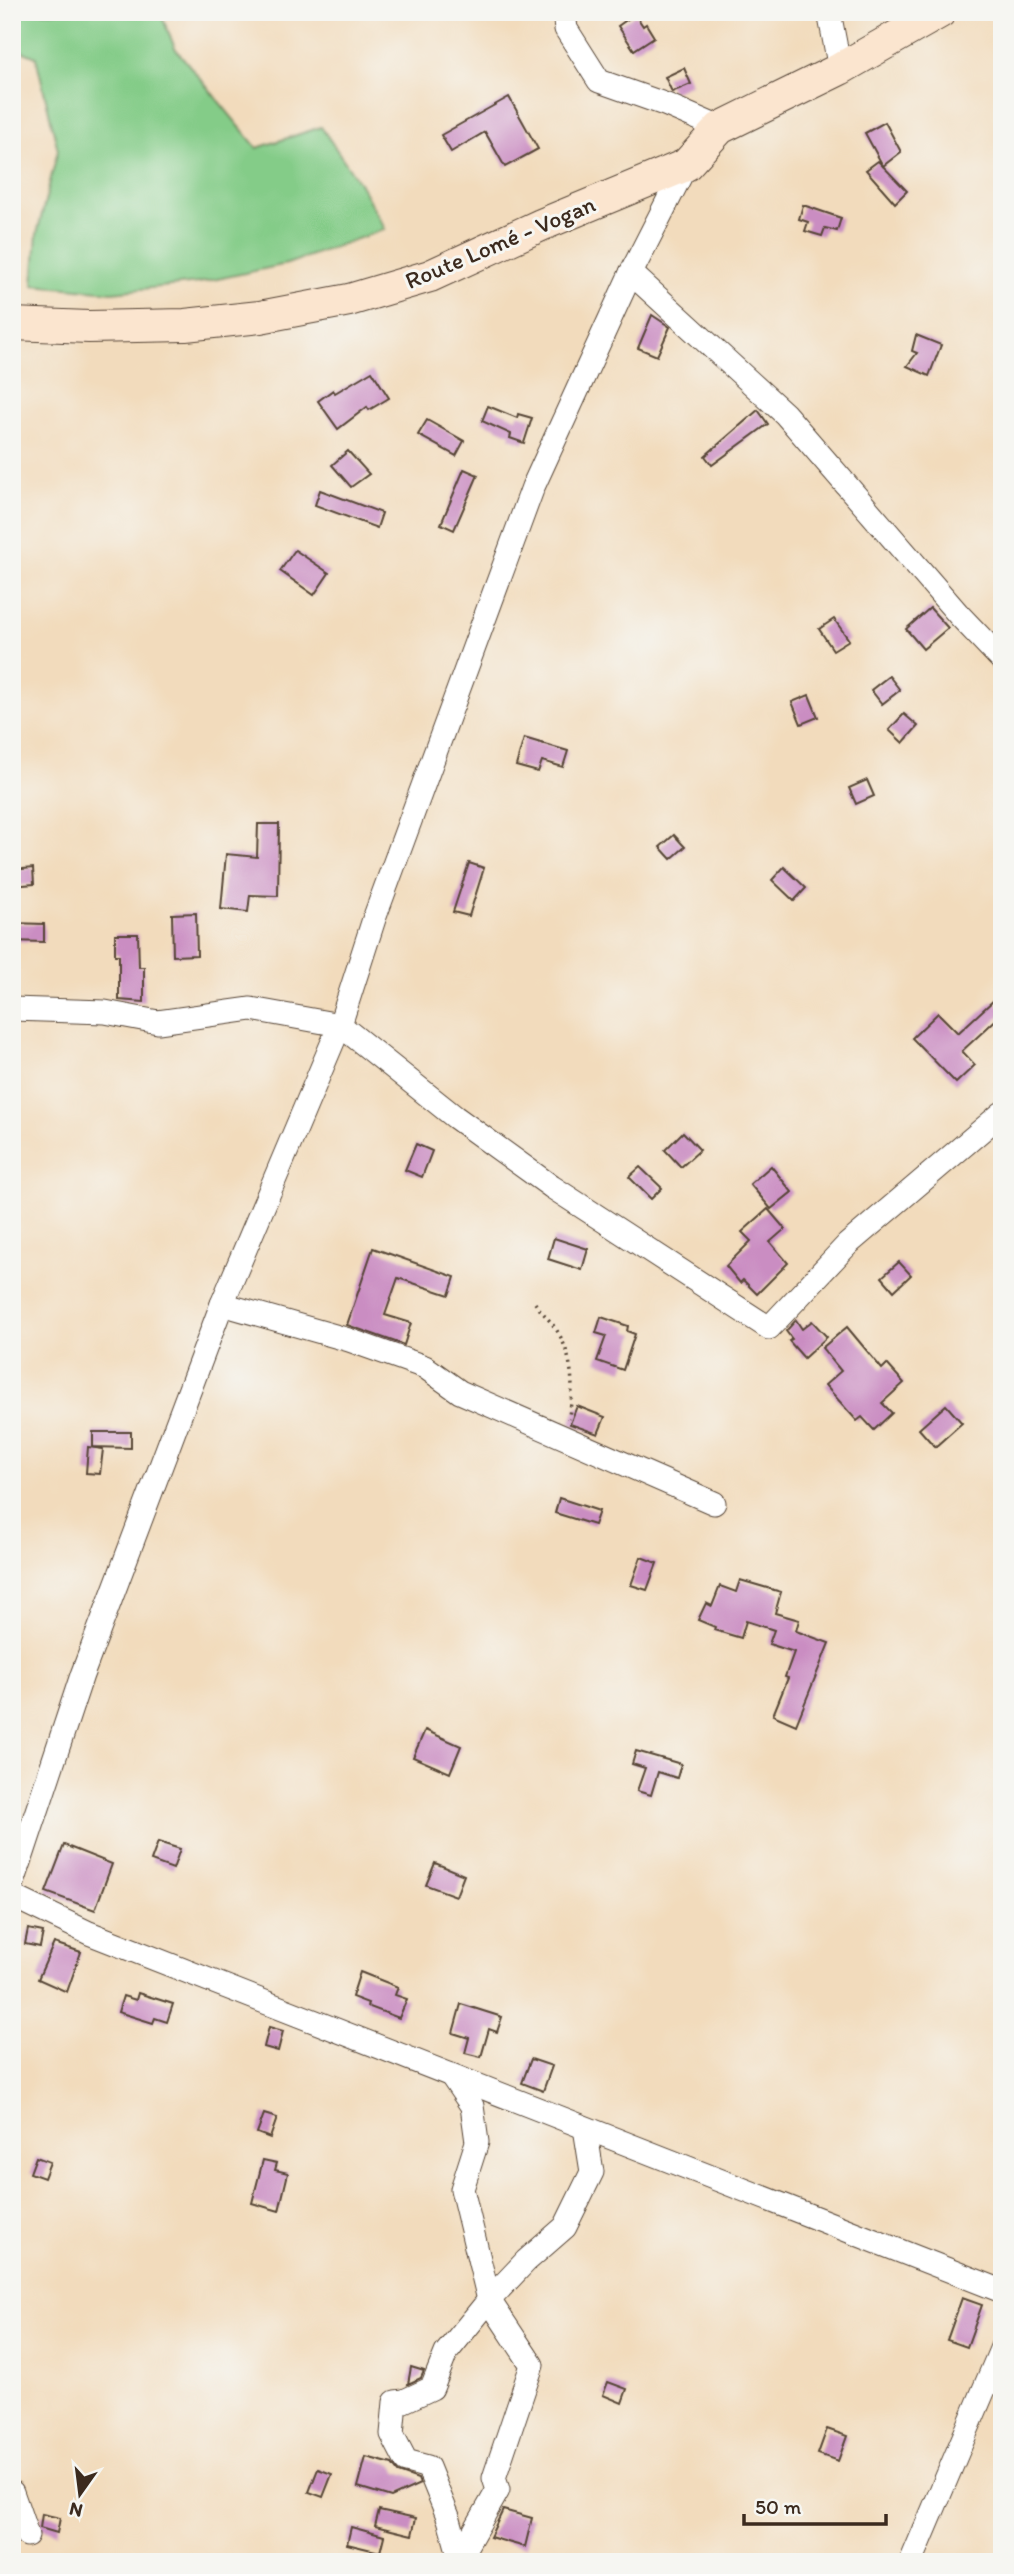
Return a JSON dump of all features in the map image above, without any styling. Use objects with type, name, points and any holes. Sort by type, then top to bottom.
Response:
[{"type":"main road","name":"Route Lomé - Vogan","points":[[12,324],[89,327],[185,325],[260,317],[349,300],[430,275],[541,225],[686,165],[720,128],[840,69],[940,12]]},
{"type":"street","points":[[564,12],[566,29],[599,81],[667,105],[720,128]]},
{"type":"street","points":[[829,12],[840,69]]},
{"type":"street","points":[[12,1886],[82,1675],[222,1304],[340,1025],[374,919],[533,487],[631,273],[686,165]]},
{"type":"street","points":[[631,273],[785,414],[959,615],[1002,660]]},
{"type":"street","points":[[12,1009],[105,1012],[158,1022],[251,1009],[340,1025],[455,1117],[552,1187],[769,1328],[848,1244],[1002,1113]]},
{"type":"street","points":[[222,1304],[349,1340],[425,1367],[460,1392],[714,1503]]},
{"type":"street","points":[[12,1896],[89,1933],[1002,2291]]},
{"type":"street","points":[[451,2076],[471,2106],[477,2142],[462,2189],[489,2300],[532,2365],[494,2478],[498,2490],[458,2560]]},
{"type":"street","points":[[458,2560],[449,2519],[428,2467],[406,2461],[392,2434],[395,2402],[404,2401],[432,2388],[446,2353],[489,2300],[526,2261],[565,2228],[592,2172],[585,2128]]},
{"type":"street","points":[[911,2562],[1002,2347]]},
{"type":"street","points":[[12,2492],[27,2535]]},
{"type":"path","points":[[535,1304],[559,1334],[572,1376],[573,1399],[565,1427],[582,1445]]},
{"type":"green space","points":[[12,12],[160,12],[175,48],[257,148],[321,127],[360,184],[385,229],[287,264],[199,283],[112,292],[33,285],[37,234],[58,150],[36,57],[12,47]]},
{"type":"building","points":[[635,14],[643,26],[646,24],[654,37],[634,50],[618,26]]},
{"type":"building","points":[[684,68],[691,84],[672,92],[665,77]]},
{"type":"building","points":[[509,97],[538,149],[505,167],[485,132],[451,152],[441,135]]},
{"type":"building","points":[[885,122],[901,152],[883,166],[865,133]]},
{"type":"building","points":[[878,161],[907,191],[895,203],[866,170]]},
{"type":"building","points":[[803,205],[841,218],[837,231],[825,228],[822,236],[805,231],[808,222],[799,219]]},
{"type":"building","points":[[652,315],[670,327],[657,356],[638,348]]},
{"type":"building","points":[[916,335],[941,345],[929,376],[907,366],[917,353],[912,351]]},
{"type":"building","points":[[372,371],[389,398],[369,410],[367,407],[338,429],[318,401],[333,390],[335,393]]},
{"type":"building","points":[[488,406],[517,418],[518,414],[532,418],[524,443],[482,421]]},
{"type":"building","points":[[758,410],[768,424],[712,465],[705,456]]},
{"type":"building","points":[[427,420],[464,441],[456,456],[418,435]]},
{"type":"building","points":[[348,451],[369,474],[351,487],[332,465]]},
{"type":"building","points":[[464,469],[478,475],[454,530],[441,524]]},
{"type":"building","points":[[320,490],[382,513],[377,528],[315,505]]},
{"type":"building","points":[[295,550],[329,573],[314,595],[280,571]]},
{"type":"building","points":[[930,608],[948,628],[923,649],[906,629]]},
{"type":"building","points":[[834,619],[849,640],[833,650],[819,629]]},
{"type":"building","points":[[889,676],[900,690],[882,704],[871,690]]},
{"type":"building","points":[[809,695],[818,717],[801,724],[792,702]]},
{"type":"building","points":[[904,714],[918,726],[903,743],[889,730]]},
{"type":"building","points":[[524,738],[568,751],[563,767],[542,761],[538,772],[516,766]]},
{"type":"building","points":[[867,780],[874,796],[856,804],[849,788]]},
{"type":"building","points":[[258,824],[279,824],[278,896],[250,895],[248,912],[221,909],[226,854],[257,857]]},
{"type":"building","points":[[674,835],[685,847],[671,859],[660,847]]},
{"type":"building","points":[[469,863],[484,868],[469,916],[453,912]]},
{"type":"building","points":[[784,867],[806,888],[794,901],[772,880]]},
{"type":"building","points":[[33,868],[34,884],[12,886],[12,870]]},
{"type":"building","points":[[196,913],[197,955],[173,956],[172,914]]},
{"type":"building","points":[[12,923],[44,924],[44,942],[12,941]]},
{"type":"building","points":[[115,934],[138,934],[139,967],[144,967],[144,1002],[119,1000],[119,955],[115,955]]},
{"type":"building","points":[[994,1000],[1002,1008],[1002,1014],[962,1051],[975,1065],[956,1083],[912,1038],[938,1013],[958,1033]]},
{"type":"building","points":[[683,1132],[700,1150],[681,1167],[665,1150]]},
{"type":"building","points":[[416,1144],[432,1151],[422,1177],[405,1170]]},
{"type":"building","points":[[771,1166],[792,1192],[771,1209],[750,1184]]},
{"type":"building","points":[[640,1167],[662,1188],[651,1199],[629,1177]]},
{"type":"building","points":[[768,1209],[785,1229],[770,1242],[788,1263],[757,1294],[743,1280],[740,1283],[726,1266],[751,1241],[742,1232]]},
{"type":"building","points":[[554,1238],[588,1249],[582,1270],[548,1259]]},
{"type":"building","points":[[373,1248],[455,1277],[449,1295],[398,1278],[385,1315],[411,1323],[404,1345],[347,1325]]},
{"type":"building","points":[[899,1262],[911,1275],[894,1291],[882,1277]]},
{"type":"building","points":[[601,1317],[628,1326],[627,1331],[635,1334],[623,1370],[597,1361],[606,1336],[596,1333]]},
{"type":"building","points":[[796,1320],[802,1329],[812,1321],[827,1337],[804,1358],[789,1341],[792,1339],[786,1331]]},
{"type":"building","points":[[847,1327],[882,1369],[887,1364],[904,1383],[882,1403],[892,1413],[874,1430],[862,1417],[857,1421],[825,1385],[841,1371],[822,1348]]},
{"type":"building","points":[[946,1405],[962,1423],[935,1447],[919,1429]]},
{"type":"building","points":[[577,1406],[605,1417],[598,1434],[570,1424]]},
{"type":"building","points":[[93,1432],[131,1432],[131,1448],[93,1447]]},
{"type":"building","points":[[88,1447],[103,1449],[100,1474],[86,1473]]},
{"type":"building","points":[[559,1498],[599,1511],[594,1525],[555,1513]]},
{"type":"building","points":[[641,1557],[657,1563],[647,1590],[631,1585]]},
{"type":"building","points":[[740,1580],[781,1592],[775,1613],[799,1620],[796,1631],[829,1643],[796,1725],[773,1715],[788,1678],[785,1677],[794,1652],[769,1644],[774,1630],[746,1621],[741,1638],[714,1630],[715,1627],[698,1620],[706,1603],[712,1606],[720,1586],[736,1592]]},
{"type":"building","points":[[425,1730],[461,1746],[450,1773],[413,1757]]},
{"type":"building","points":[[636,1751],[681,1764],[677,1778],[658,1772],[651,1795],[637,1791],[645,1768],[632,1764]]},
{"type":"building","points":[[158,1842],[180,1849],[173,1869],[151,1861]]},
{"type":"building","points":[[64,1845],[112,1864],[95,1910],[46,1892]]},
{"type":"building","points":[[435,1863],[464,1875],[456,1896],[426,1885]]},
{"type":"building","points":[[28,1929],[43,1932],[40,1947],[25,1944]]},
{"type":"building","points":[[54,1943],[81,1952],[67,1992],[38,1979]]},
{"type":"building","points":[[360,1972],[398,1987],[395,1995],[407,1999],[399,2018],[352,1997]]},
{"type":"building","points":[[138,1993],[173,2004],[167,2022],[155,2018],[153,2023],[118,2012],[123,1996],[136,2000]]},
{"type":"building","points":[[461,2004],[502,2017],[497,2032],[489,2029],[481,2057],[465,2053],[469,2038],[453,2033]]},
{"type":"building","points":[[269,2027],[283,2031],[278,2051],[264,2047]]},
{"type":"building","points":[[531,2059],[552,2066],[543,2091],[522,2083]]},
{"type":"building","points":[[264,2114],[277,2118],[270,2138],[257,2133]]},
{"type":"building","points":[[36,2157],[50,2162],[44,2178],[30,2173]]},
{"type":"building","points":[[263,2160],[277,2163],[275,2170],[288,2173],[279,2211],[252,2203]]},
{"type":"building","points":[[962,2298],[982,2305],[967,2347],[947,2340]]},
{"type":"building","points":[[411,2367],[424,2371],[421,2378],[408,2384]]},
{"type":"building","points":[[608,2382],[627,2389],[622,2403],[603,2395]]},
{"type":"building","points":[[827,2429],[847,2436],[838,2461],[818,2454]]},
{"type":"building","points":[[366,2457],[392,2464],[398,2472],[418,2479],[420,2484],[391,2497],[358,2487]]},
{"type":"building","points":[[318,2469],[332,2474],[323,2497],[309,2492]]},
{"type":"building","points":[[379,2510],[416,2518],[412,2535],[375,2526]]},
{"type":"building","points":[[503,2510],[532,2518],[525,2547],[490,2537]]},
{"type":"building","points":[[42,2514],[60,2518],[57,2533],[40,2528]]},
{"type":"building","points":[[351,2527],[384,2536],[380,2552],[347,2544]]}]
